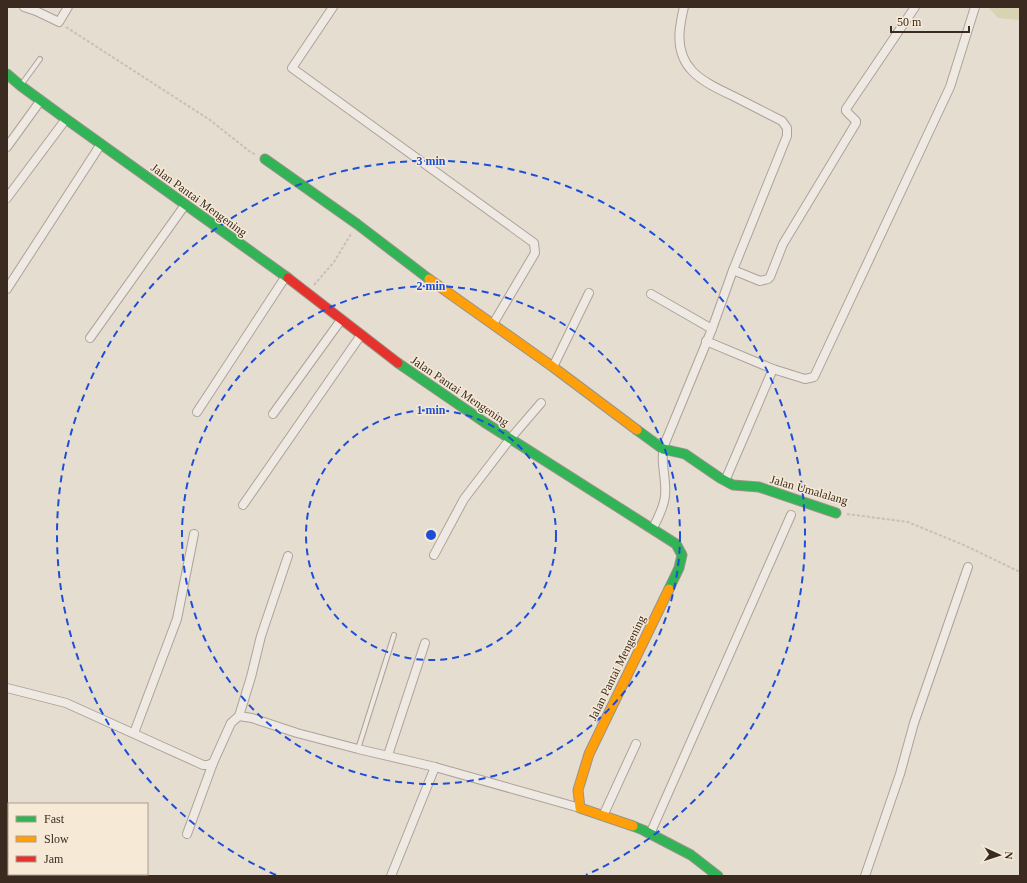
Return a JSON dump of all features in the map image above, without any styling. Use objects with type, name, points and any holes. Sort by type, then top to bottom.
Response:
[{"type":"street","points":[[24,7],[59,22],[68,7]]},
{"type":"street","points":[[333,7],[292,68],[534,243],[535,252],[493,324]]},
{"type":"street","points":[[653,528],[662,509],[665,496],[664,446],[712,329],[733,270],[787,136],[787,128],[782,121],[710,85],[693,73],[683,59],[679,46],[684,7]]},
{"type":"street","points":[[733,270],[760,281],[768,280],[783,244],[856,123],[846,109],[915,7]]},
{"type":"street","points":[[706,341],[773,370],[805,379],[814,377],[950,87],[975,7]]},
{"type":"street","name":"Jalan Pantai Mengening","points":[[7,74],[21,86],[184,205],[286,276],[405,368],[510,439],[653,528],[676,544],[682,555],[679,568],[589,754],[578,790],[580,808]]},
{"type":"street","points":[[7,147],[40,100]]},
{"type":"street","points":[[7,198],[66,119]]},
{"type":"street","points":[[7,289],[101,144]]},
{"type":"street","points":[[265,159],[357,224],[425,276],[664,446]]},
{"type":"street","points":[[90,338],[184,205]]},
{"type":"street","points":[[197,412],[286,276]]},
{"type":"street","points":[[553,367],[589,293]]},
{"type":"street","points":[[651,294],[712,329]]},
{"type":"street","points":[[273,414],[341,320]]},
{"type":"street","points":[[243,505],[361,335]]},
{"type":"street","points":[[725,481],[773,370]]},
{"type":"street","points":[[434,555],[464,499],[510,439],[542,404]]},
{"type":"street","name":"Jalan Umalalang","points":[[664,446],[685,454],[733,485],[759,488],[836,513]]},
{"type":"street","points":[[650,834],[791,515]]},
{"type":"street","points":[[134,733],[177,619],[194,534]]},
{"type":"street","points":[[187,834],[213,763],[231,723],[239,716],[251,677],[261,636],[288,556]]},
{"type":"street","points":[[865,876],[900,774],[914,723],[968,566]]},
{"type":"street","points":[[388,755],[425,643]]},
{"type":"street","points":[[7,688],[66,703],[203,765],[213,763]]},
{"type":"street","points":[[239,716],[252,718],[298,734],[434,767],[580,808],[650,834],[690,855],[718,876]]},
{"type":"street","points":[[603,816],[636,744]]},
{"type":"street","points":[[390,876],[434,767]]},
{"type":"lane","points":[[21,86],[40,59]]},
{"type":"lane","points":[[358,749],[394,636]]},
{"type":"path","points":[[59,22],[210,120],[249,151],[265,159]]},
{"type":"path","points":[[307,292],[334,262],[357,224]]},
{"type":"path","name":"Jalan Umalalang","points":[[836,513],[908,522],[966,546],[1020,572]]},
{"type":"shaded area","points":[[988,7],[1020,7],[1020,20],[998,18]]},
{"type":"traffic: fast","points":[[7,74],[66,119],[288,278]]},
{"type":"traffic: fast","points":[[265,159],[357,224],[429,279]]},
{"type":"traffic: fast","points":[[398,363],[484,422],[676,544],[682,555],[679,568],[669,589]]},
{"type":"traffic: fast","points":[[637,430],[663,449],[685,454],[733,485],[759,487],[836,513]]},
{"type":"traffic: fast","points":[[633,826],[691,855],[718,876]]},
{"type":"traffic: slow","points":[[429,279],[553,367],[637,430]]},
{"type":"traffic: slow","points":[[633,826],[580,808],[578,790],[589,754],[669,589]]},
{"type":"traffic: jam","points":[[288,278],[398,363]]}]
